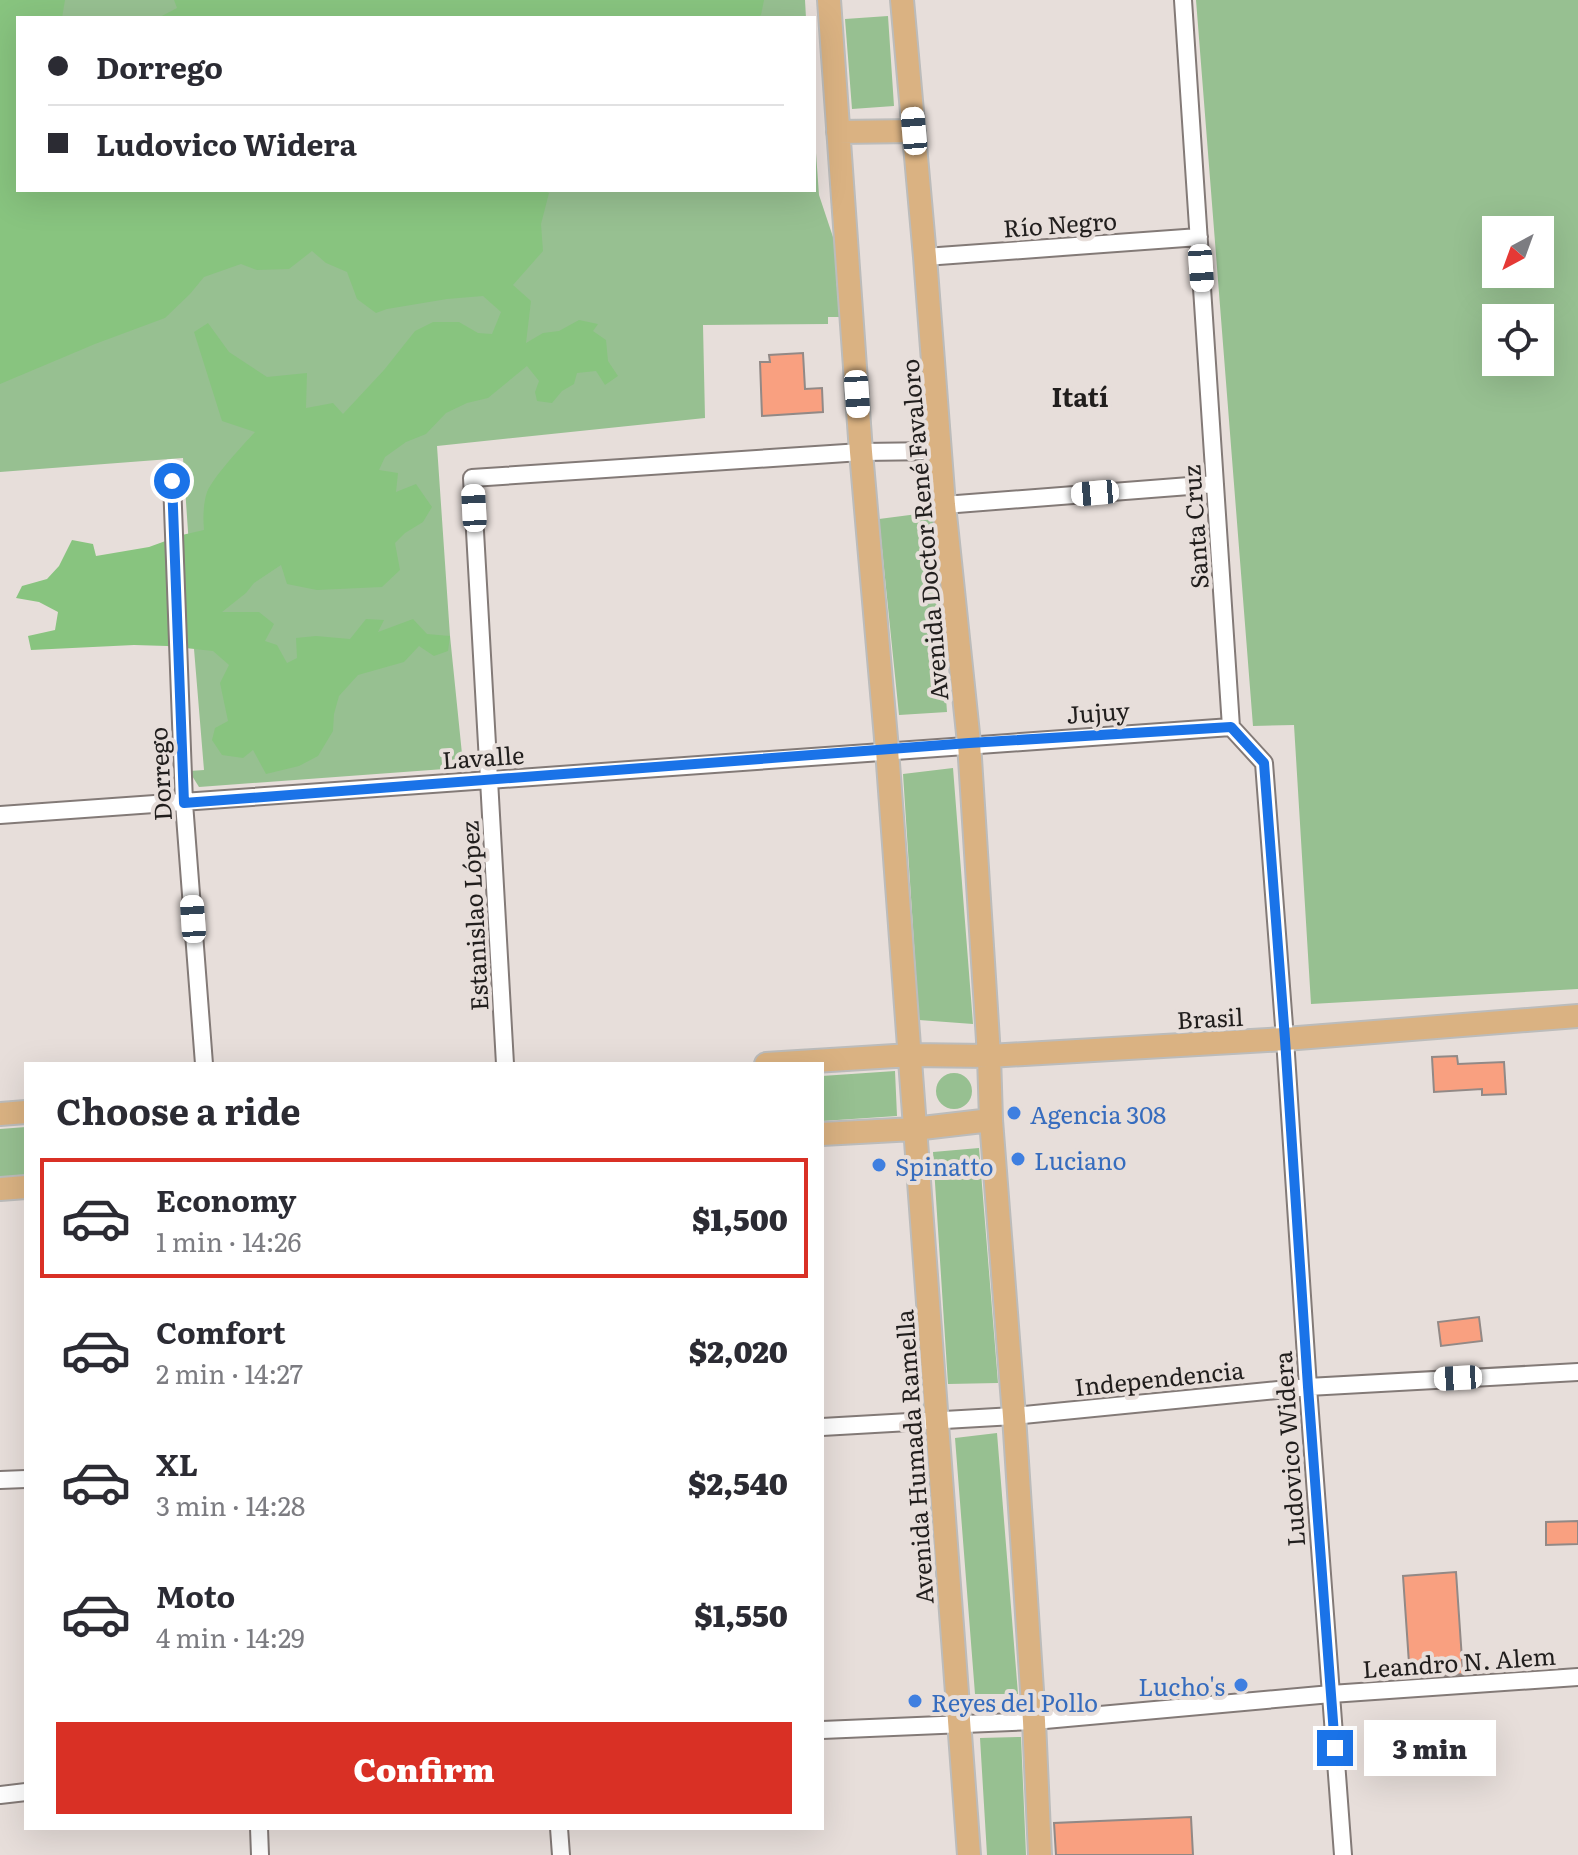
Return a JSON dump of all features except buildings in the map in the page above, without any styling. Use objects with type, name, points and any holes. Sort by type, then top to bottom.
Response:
[{"type":"main road","points":[[829,0],[861,452],[911,1055]]},
{"type":"main road","name":"Avenida Doctor René Favaloro","points":[[902,0],[939,451],[969,743],[989,1056]]},
{"type":"main road","points":[[838,132],[914,131]]},
{"type":"main road","name":"Brasil","points":[[798,1062],[911,1055],[989,1056],[1285,1039],[1578,1016]]},
{"type":"main road","name":"Avenida Humada Ramella","points":[[911,1055],[969,1855]]},
{"type":"main road","points":[[989,1056],[1034,1721],[1040,1855]]},
{"type":"main road","points":[[0,1114],[24,1112]]},
{"type":"main road","points":[[824,1134],[914,1129],[991,1120]]},
{"type":"main road","points":[[0,1189],[24,1187]]},
{"type":"street","name":"Santa Cruz","points":[[1183,0],[1231,727]]},
{"type":"street","name":"Río Negro","points":[[925,257],[1199,237]]},
{"type":"street","points":[[861,452],[939,451]]},
{"type":"street","name":"Estanislao López","points":[[505,1062],[472,478],[861,452]]},
{"type":"street","name":"Dorrego","points":[[172,481],[184,803],[204,1062]]},
{"type":"street","points":[[944,505],[1215,484]]},
{"type":"street","points":[[1231,727],[1264,763],[1285,1039]]},
{"type":"street","name":"Jujuy","points":[[969,743],[1231,727]]},
{"type":"street","name":"Lavalle","points":[[0,815],[969,743]]},
{"type":"street","name":"Ludovico Widera","points":[[1285,1039],[1343,1855]]},
{"type":"street","name":"Independencia","points":[[824,1427],[1014,1416],[1308,1387],[1578,1372]]},
{"type":"street","points":[[0,1480],[24,1479]]},
{"type":"street","name":"Leandro N. Alem","points":[[824,1730],[1034,1721],[1331,1694],[1578,1677]]},
{"type":"street","points":[[0,1795],[24,1792]]},
{"type":"street","points":[[259,1830],[260,1855]]},
{"type":"street","points":[[559,1830],[561,1855]]},
{"type":"green space","points":[[0,0],[805,0],[806,16],[16,16],[16,192],[816,192],[816,153],[819,195],[836,246],[840,317],[828,317],[828,324],[703,325],[705,418],[437,446],[450,636],[462,754],[458,768],[199,787],[189,771],[204,770],[183,458],[0,472]]},
{"type":"green space","points":[[0,0],[65,0],[62,16],[16,16],[16,192],[547,192],[541,224],[543,251],[513,285],[531,301],[526,343],[543,333],[559,331],[579,320],[598,324],[593,331],[606,340],[608,361],[618,376],[605,385],[596,371],[577,373],[574,384],[562,391],[552,403],[537,401],[535,392],[539,381],[527,366],[488,398],[446,413],[426,434],[406,442],[385,457],[379,470],[398,473],[396,492],[416,484],[432,507],[423,522],[395,543],[400,570],[382,587],[317,590],[287,584],[281,565],[254,583],[222,612],[259,612],[274,624],[265,641],[277,645],[287,663],[297,658],[296,638],[350,639],[366,619],[384,620],[378,632],[413,619],[427,634],[450,636],[448,651],[434,656],[419,646],[404,662],[358,675],[339,696],[333,731],[318,756],[299,766],[266,774],[253,750],[243,758],[222,755],[212,740],[215,728],[228,721],[220,683],[229,665],[213,651],[134,645],[31,650],[28,636],[55,630],[58,612],[39,602],[16,598],[22,586],[47,579],[59,566],[72,540],[93,544],[96,556],[149,547],[204,530],[207,492],[255,432],[222,421],[194,332],[208,323],[229,352],[267,377],[307,373],[306,408],[333,403],[343,414],[415,331],[433,322],[459,322],[478,333],[492,334],[501,312],[483,296],[447,299],[376,313],[357,299],[347,272],[326,263],[312,251],[289,269],[257,270],[241,264],[204,277],[165,318],[0,384]]},
{"type":"green space","points":[[174,0],[764,0],[759,16],[162,16],[177,8]]},
{"type":"green space","points":[[1196,0],[1578,0],[1578,989],[1311,1004],[1294,725],[1253,726]]},
{"type":"green space","points":[[888,16],[894,106],[852,109],[845,19]]},
{"type":"green space","points":[[933,512],[947,712],[899,715],[879,519]]},
{"type":"green space","points":[[953,768],[973,1024],[919,1020],[903,774]]},
{"type":"green space","points":[[895,1071],[897,1116],[824,1121],[824,1076]]},
{"type":"green space","points":[[954,1073],[967,1078],[972,1091],[967,1104],[954,1109],[941,1104],[936,1091],[941,1078]]},
{"type":"green space","points":[[24,1127],[24,1179],[0,1179],[0,1129]]},
{"type":"green space","points":[[979,1148],[998,1383],[948,1384],[933,1152]]},
{"type":"green space","points":[[997,1433],[1018,1694],[975,1694],[955,1438]]},
{"type":"green space","points":[[1021,1737],[1026,1855],[987,1855],[980,1738]]},
{"type":"place","name":"Agencia 308","points":[[1014,1113]]},
{"type":"place","name":"Luciano","points":[[1018,1159]]},
{"type":"place","name":"Spinatto","points":[[879,1165]]},
{"type":"place","name":"Lucho's","points":[[1241,1685]]},
{"type":"place","name":"Reyes del Pollo","points":[[915,1701]]},
{"type":"district","name":"Itatí","points":[[1080,395]]},
{"type":"route","points":[[172,481],[184,803],[969,743],[1231,727],[1264,763],[1335,1748]]}]
